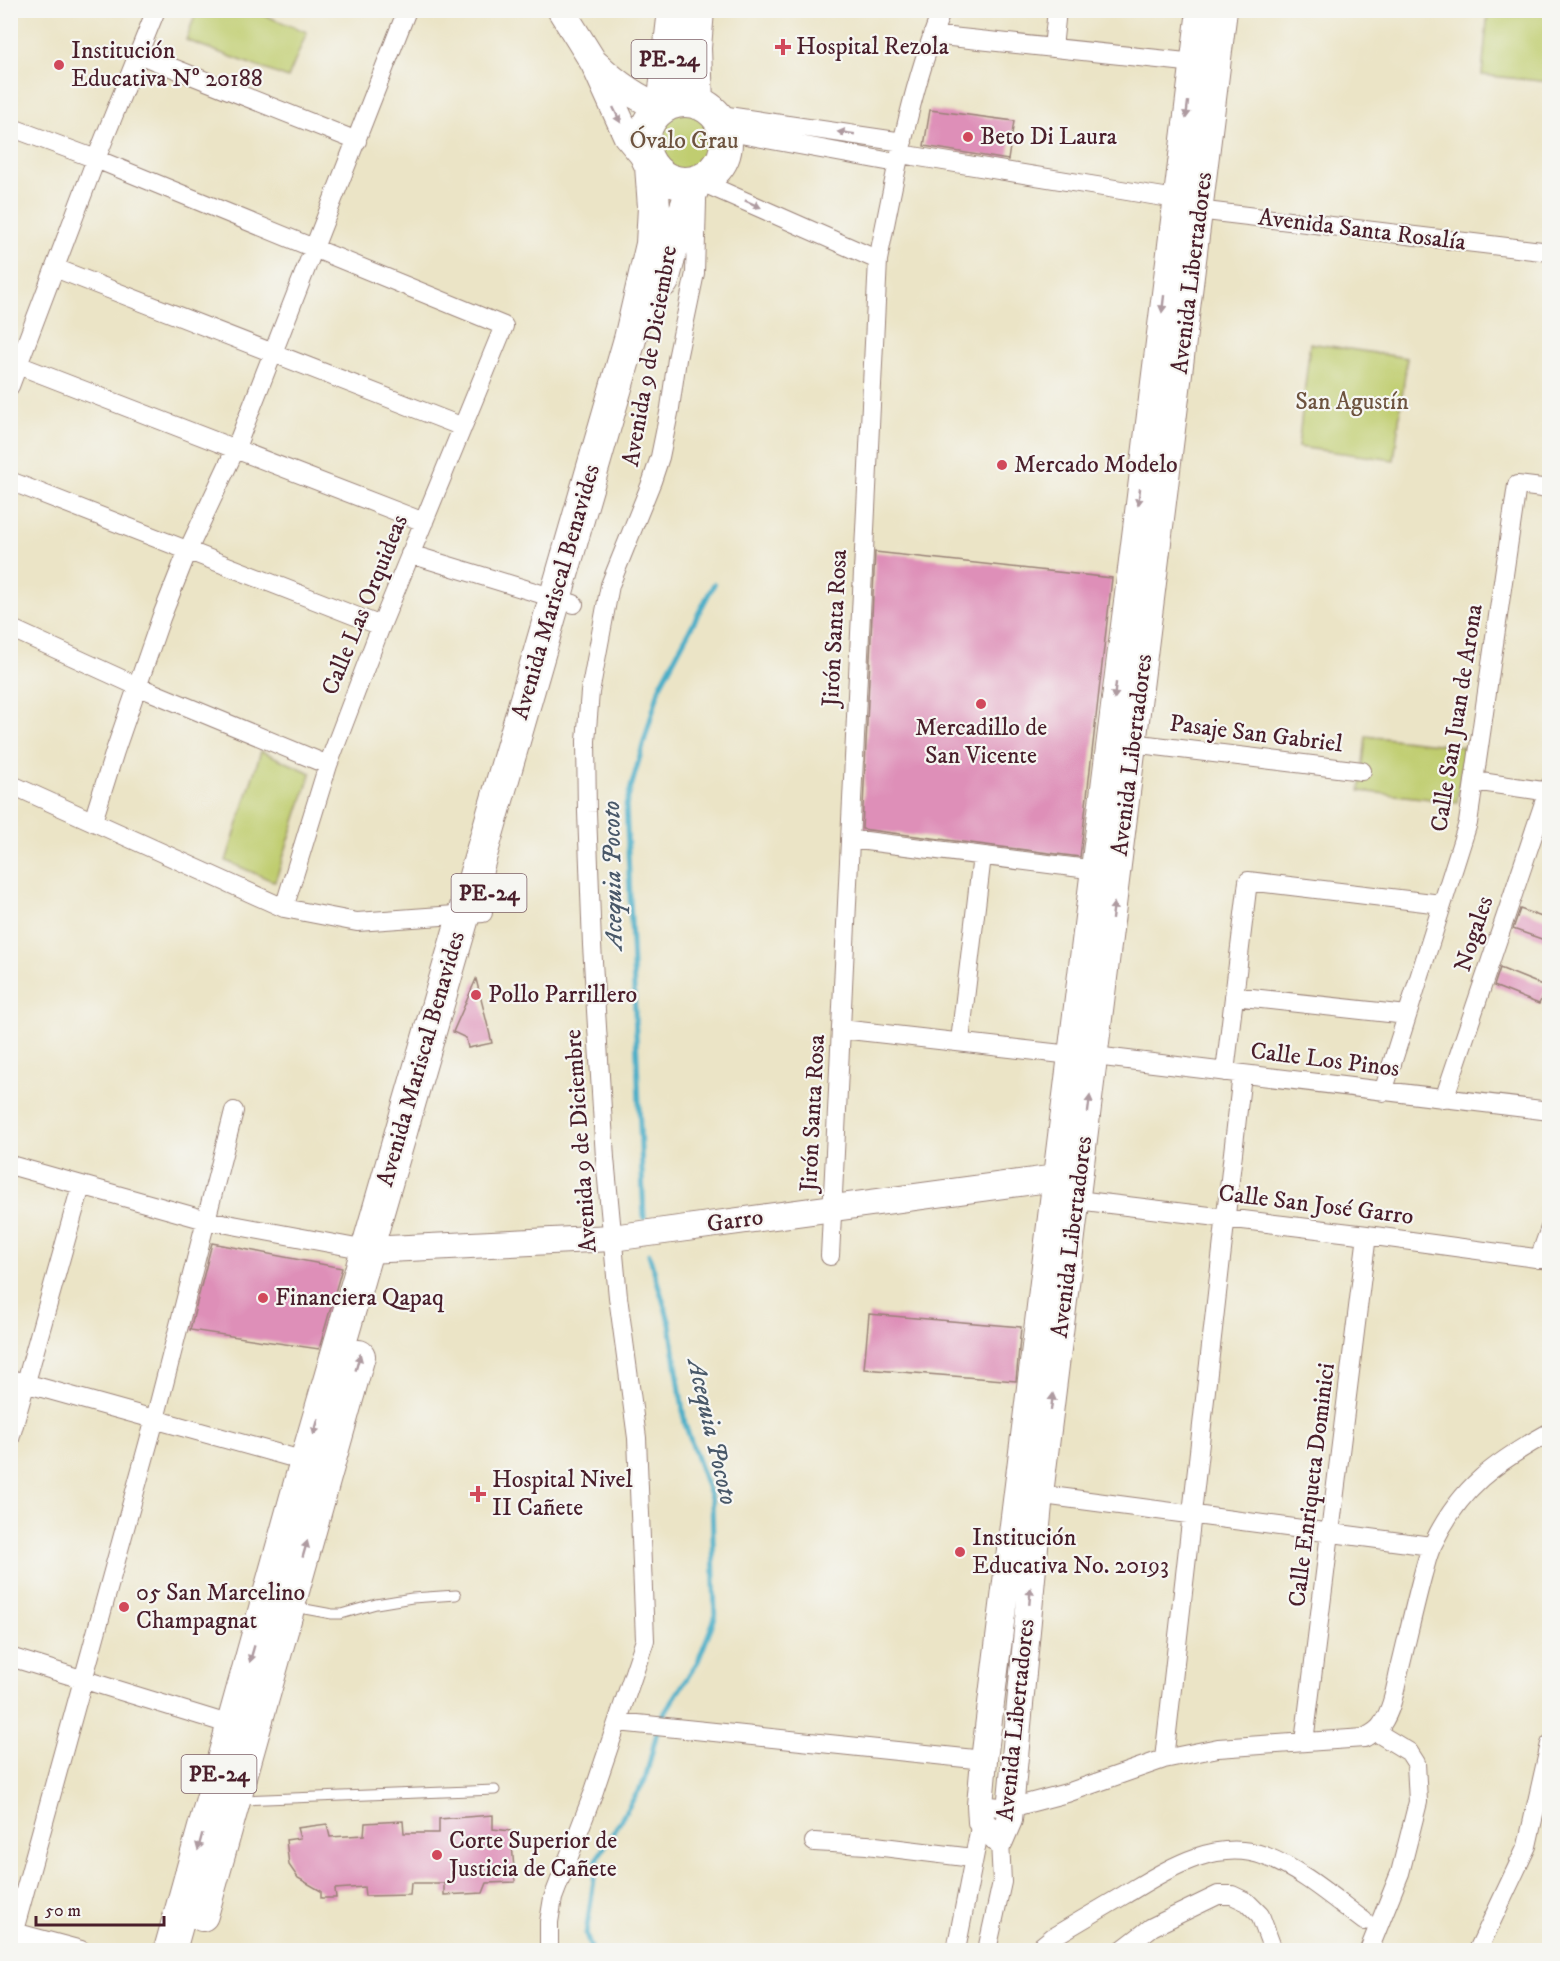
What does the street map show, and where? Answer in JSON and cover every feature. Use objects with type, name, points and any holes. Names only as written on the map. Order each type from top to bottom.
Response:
[{"type":"highway","name":"PE-24","points":[[662,108],[674,10]]},
{"type":"highway","name":"PE-24","points":[[698,10],[695,48],[712,116]]},
{"type":"highway","points":[[685,101],[712,116],[726,143],[718,166],[710,175],[697,181],[678,183],[668,180],[650,164],[644,145],[645,134],[648,124],[662,108],[685,101]]},
{"type":"highway","name":"Avenida Mariscal Benavides","points":[[564,601],[652,244],[654,207],[650,164]]},
{"type":"highway","name":"Avenida Mariscal Benavides","points":[[170,1950],[244,1729],[473,913],[564,601],[672,247],[697,181]]},
{"type":"highway","name":"Avenida Mariscal Benavides","points":[[192,1950],[235,1800],[244,1729]]},
{"type":"main road","points":[[561,10],[594,63],[627,136],[650,164]]},
{"type":"main road","points":[[594,63],[637,98],[662,108]]},
{"type":"street","points":[[10,386],[96,159],[156,10]]},
{"type":"street","points":[[93,821],[161,618],[188,550],[235,450],[406,10]]},
{"type":"street","name":"Jirón Santa Rosa","points":[[830,1256],[878,260],[901,153],[932,35],[942,10]]},
{"type":"street","points":[[1053,48],[1057,10]]},
{"type":"street","name":"Avenida Libertadores","points":[[1200,10],[1205,64]]},
{"type":"street","name":"Avenida Libertadores","points":[[1000,1841],[981,1814],[984,1760],[1029,1493],[1071,1185],[1083,1056],[1184,205],[1205,64],[1224,10]]},
{"type":"street","points":[[932,35],[1205,64]]},
{"type":"street","points":[[138,54],[357,141]]},
{"type":"street","points":[[712,116],[901,153]]},
{"type":"street","points":[[10,127],[96,159],[314,248]]},
{"type":"street","name":"Avenida Santa Rosalía","points":[[901,153],[1184,205],[1550,252]]},
{"type":"street","points":[[697,181],[878,260]]},
{"type":"street","name":"Avenida 9 de Diciembre","points":[[549,1950],[549,1922],[553,1898],[593,1794],[645,1640],[638,1438],[618,1297],[605,1158],[592,945],[586,812],[586,741],[590,692],[610,585],[639,517],[662,447],[677,358],[695,273],[697,181]]},
{"type":"street","name":"Calle Las Orquideas","points":[[284,908],[328,765],[381,626],[504,326],[314,248]]},
{"type":"street","points":[[55,268],[463,427]]},
{"type":"street","points":[[18,365],[424,522]]},
{"type":"street","points":[[10,481],[381,626]]},
{"type":"street","name":"Calle San Juan de Arona","points":[[1383,1092],[1468,823],[1517,485],[1550,489]]},
{"type":"street","points":[[410,554],[564,601]]},
{"type":"street","points":[[10,628],[137,686],[328,765]]},
{"type":"street","name":"Pasaje San Gabriel","points":[[1121,742],[1362,771]]},
{"type":"street","points":[[1474,780],[1549,789]]},
{"type":"street","points":[[10,784],[284,908],[357,922],[473,913]]},
{"type":"street","name":"Nogales","points":[[1444,1099],[1549,789]]},
{"type":"street","points":[[850,839],[1106,872]]},
{"type":"street","points":[[960,1041],[982,856]]},
{"type":"street","points":[[1164,1759],[1226,1218],[1234,1073],[1234,996],[1248,881],[1441,904]]},
{"type":"street","points":[[1234,996],[1407,1015]]},
{"type":"street","name":"Calle Los Pinos","points":[[841,1029],[1550,1111]]},
{"type":"street","points":[[81,1950],[12,1936],[155,1419],[234,1111]]},
{"type":"street","points":[[10,1165],[206,1220],[378,1250]]},
{"type":"street","name":"Garro","points":[[378,1250],[612,1238],[833,1207],[1071,1185]]},
{"type":"street","name":"Calle San José Garro","points":[[1071,1185],[1226,1218],[1544,1260]]},
{"type":"street","points":[[10,1439],[18,1381],[81,1186]]},
{"type":"street","points":[[1544,1260],[1550,1228]]},
{"type":"street","name":"Calle Enriqueta Dominici","points":[[1304,1742],[1366,1235]]},
{"type":"street","points":[[18,1381],[317,1465]]},
{"type":"street","points":[[956,1950],[981,1814],[1068,1793],[1164,1759],[1218,1748],[1365,1738],[1376,1732],[1383,1724],[1393,1700],[1418,1591],[1431,1546],[1444,1522],[1468,1490],[1486,1472],[1550,1432]]},
{"type":"street","points":[[1029,1493],[1431,1546]]},
{"type":"street","name":"Avenida Libertadores","points":[[1000,1841],[1009,1820],[1010,1808],[1029,1493]]},
{"type":"street","points":[[10,1657],[244,1729]]},
{"type":"street","points":[[618,1722],[984,1760]]},
{"type":"street","points":[[1369,1950],[1400,1873],[1418,1802],[1416,1763],[1408,1752],[1376,1732]]},
{"type":"street","points":[[1478,1950],[1527,1846],[1550,1744]]},
{"type":"street","points":[[987,1950],[1002,1882],[1000,1841]]},
{"type":"street","points":[[814,1842],[867,1845],[973,1858]]},
{"type":"street","points":[[1037,1950],[1053,1937],[1172,1867],[1210,1854],[1234,1850],[1264,1856],[1300,1874],[1364,1922]]},
{"type":"street","points":[[1122,1950],[1152,1927],[1218,1895],[1233,1895],[1247,1902],[1260,1915],[1273,1950]]},
{"type":"lane","points":[[278,1602],[341,1614],[376,1604],[412,1598],[456,1595]]},
{"type":"lane","points":[[235,1800],[495,1790]]},
{"type":"green space","points":[[197,10],[253,11],[307,32],[288,78],[186,40]]},
{"type":"green space","points":[[1488,11],[1549,11],[1549,82],[1482,75]]},
{"type":"green space","name":"Óvalo Grau","points":[[685,106],[698,109],[710,116],[717,128],[720,141],[717,154],[710,166],[698,173],[685,176],[672,173],[660,166],[653,154],[650,141],[653,128],[660,116],[672,109]]},
{"type":"green space","name":"San Agustín","points":[[1310,343],[1407,358],[1394,460],[1298,447]]},
{"type":"green space","points":[[1366,736],[1464,747],[1457,802],[1360,791]]},
{"type":"green space","points":[[261,751],[311,773],[275,882],[226,861]]},
{"type":"building","name":"Beto Di Laura","points":[[930,110],[1014,121],[1008,160],[924,146]]},
{"type":"building","name":"Mercadillo de San Vicente","points":[[875,552],[1112,578],[1080,857],[862,829]]},
{"type":"building","points":[[1520,909],[1550,920],[1550,942],[1513,929]]},
{"type":"building","points":[[1500,968],[1547,987],[1539,1004],[1494,986]]},
{"type":"building","points":[[476,979],[492,1043],[468,1048],[466,1038],[453,1032]]},
{"type":"building","name":"Financiera Qapaq","points":[[212,1243],[342,1268],[319,1349],[190,1330]]},
{"type":"building","points":[[869,1314],[1021,1327],[1016,1381],[864,1369]]},
{"type":"building","points":[[493,1815],[493,1829],[511,1831],[515,1882],[487,1883],[483,1893],[444,1895],[444,1883],[411,1883],[410,1895],[365,1896],[364,1887],[335,1889],[336,1898],[321,1898],[321,1891],[298,1878],[289,1865],[286,1840],[300,1838],[297,1828],[327,1824],[330,1837],[364,1835],[365,1823],[403,1821],[404,1833],[439,1833],[439,1819]]},
{"type":"waterway","name":"Acequia Pocoto","points":[[644,1218],[626,805],[660,686],[714,584]]},
{"type":"waterway","name":"Acequia Pocoto","points":[[592,1950],[586,1934],[597,1859],[645,1780],[660,1720],[698,1661],[715,1618],[712,1501],[685,1424],[670,1324],[649,1254]]},
{"type":"place","name":"Hospital Rezola","points":[[783,47]]},
{"type":"place","name":"Institución Educativa Nº 20188","points":[[59,65]]},
{"type":"place","name":"Beto Di Laura","points":[[968,137]]},
{"type":"place","name":"Mercado Modelo","points":[[1002,465]]},
{"type":"place","name":"Mercadillo de San Vicente","points":[[981,704]]},
{"type":"place","name":"Pollo Parrillero","points":[[476,995]]},
{"type":"place","name":"Financiera Qapaq","points":[[263,1298]]},
{"type":"place","name":"Hospital Nivel II Cañete","points":[[478,1494]]},
{"type":"place","name":"Institución Educativa No. 20193","points":[[960,1552]]},
{"type":"place","name":"05 San Marcelino Champagnat","points":[[124,1607]]},
{"type":"place","name":"Corte Superior de Justicia de Cañete","points":[[437,1855]]}]
